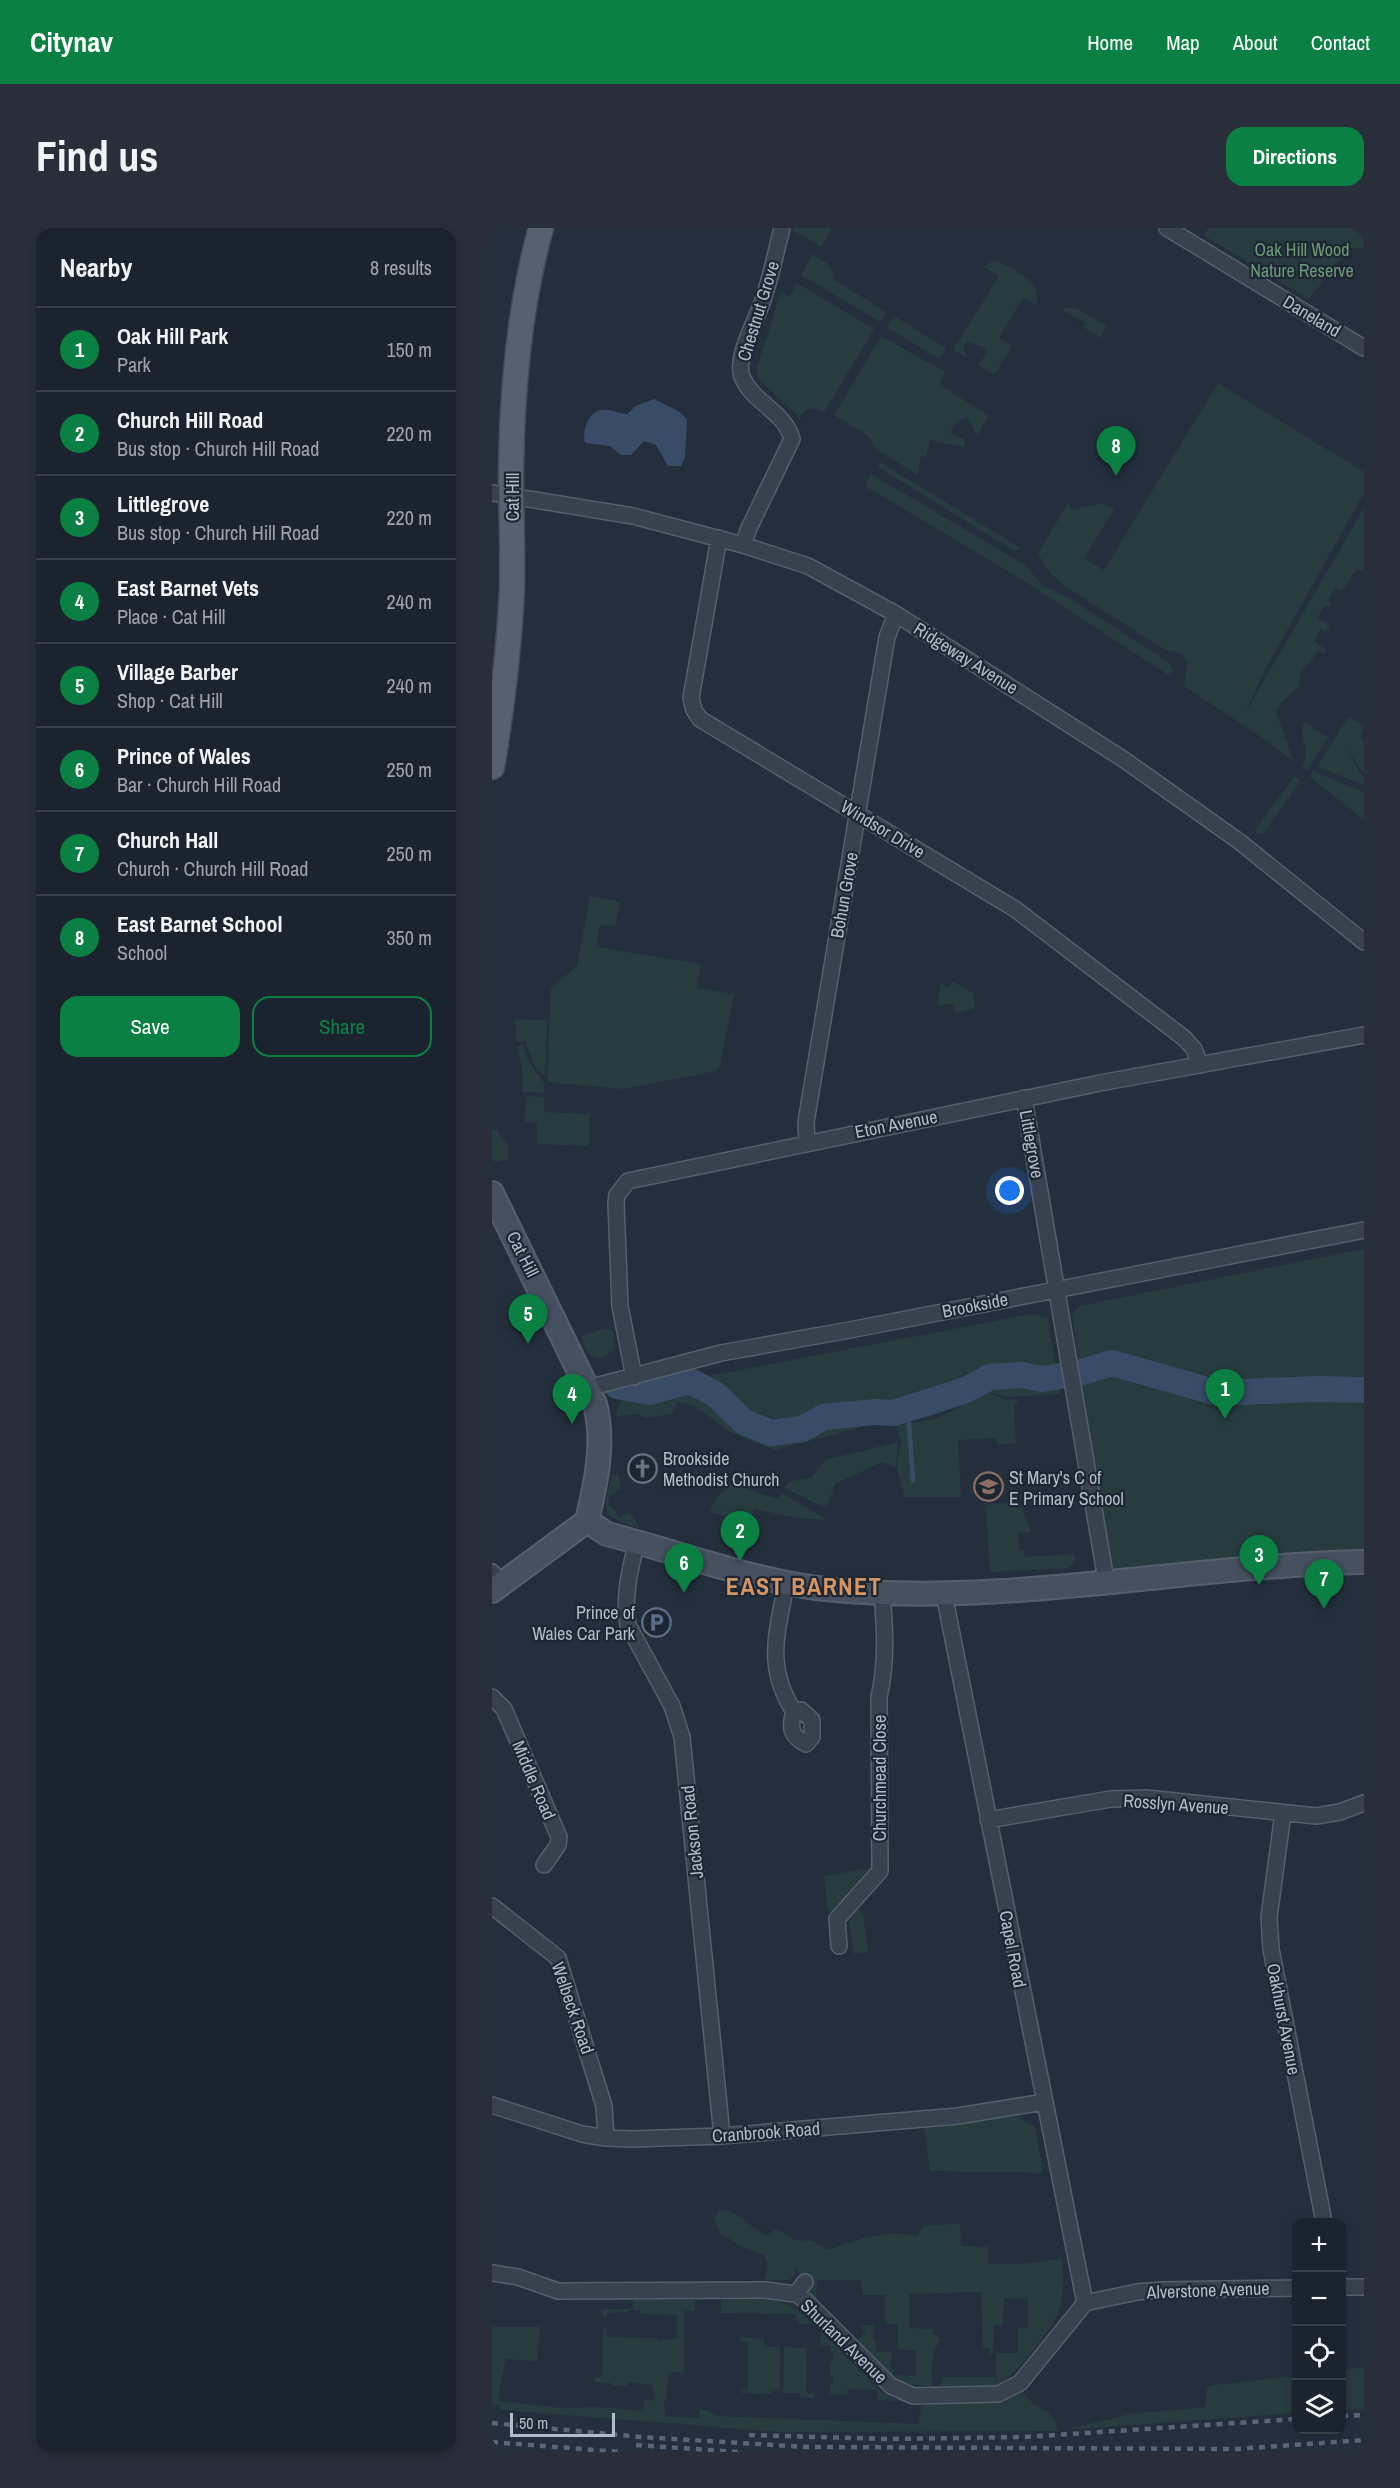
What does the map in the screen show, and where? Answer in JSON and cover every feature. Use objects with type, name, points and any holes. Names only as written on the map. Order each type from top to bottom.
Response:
[{"type":"main road","name":"Cat Hill","points":[[492,767],[503,701],[510,627],[502,495],[523,311],[542,228]]},
{"type":"street","name":"Chestnut Grove","points":[[744,545],[749,528],[792,439],[784,421],[749,388],[740,373],[746,342],[763,300],[782,228]]},
{"type":"street","name":"Daneland","points":[[1167,228],[1364,348]]},
{"type":"street","name":"Ridgeway Avenue","points":[[502,495],[633,516],[744,545],[808,566],[896,614],[1123,759],[1246,847],[1364,942]]},
{"type":"street","name":"Windsor Drive","points":[[719,538],[691,698],[694,710],[700,719],[1015,909],[1062,942],[1184,1038],[1194,1048],[1200,1065]]},
{"type":"street","name":"Bohun Grove","points":[[807,1142],[806,1122],[857,814],[887,637],[896,614]]},
{"type":"street","name":"Eton Avenue","points":[[628,1378],[620,1306],[616,1203],[621,1187],[628,1181],[1024,1098],[1364,1035]]},
{"type":"street","name":"Littlegrove","points":[[1024,1098],[1106,1580]]},
{"type":"street","name":"Cat Hill","points":[[492,1193],[549,1306],[597,1386],[599,1454],[587,1521]]},
{"type":"street","name":"Brookside","points":[[597,1386],[721,1353],[1364,1230]]},
{"type":"street","points":[[495,1582],[587,1521],[607,1534],[786,1584],[882,1593],[944,1594],[1106,1580],[1142,1580],[1314,1563],[1364,1562]]},
{"type":"street","name":"Jackson Road","points":[[637,1542],[630,1569],[626,1616],[628,1625],[672,1706],[682,1737],[722,2136]]},
{"type":"street","points":[[786,1584],[774,1662],[785,1696],[794,1712]]},
{"type":"street","name":"Churchmead Close","points":[[839,1946],[837,1919],[880,1871],[879,1697],[884,1678],[886,1641],[882,1593]]},
{"type":"street","name":"Capel Road","points":[[944,1594],[1085,2303]]},
{"type":"street","name":"Middle Road","points":[[492,1697],[504,1709],[559,1837],[558,1845],[544,1865]]},
{"type":"street","name":"Rosslyn Avenue","points":[[988,1820],[1111,1799],[1146,1798],[1316,1816],[1340,1812],[1364,1803]]},
{"type":"street","name":"Oakhurst Avenue","points":[[1282,1813],[1269,1917],[1271,1949],[1323,2218]]},
{"type":"street","name":"Welbeck Road","points":[[492,1906],[558,1958],[604,2106],[606,2138]]},
{"type":"street","name":"Cranbrook Road","points":[[492,2105],[582,2134],[606,2138],[722,2136],[958,2116],[1044,2102]]},
{"type":"street","name":"Shurland Avenue","points":[[492,2273],[518,2277],[558,2291],[800,2288],[806,2301],[891,2386],[913,2396],[998,2394],[1020,2383],[1085,2303]]},
{"type":"street","points":[[1346,2287],[1364,2287]]},
{"type":"street","name":"Alverstone Avenue","points":[[1085,2303],[1137,2292],[1162,2290],[1292,2288]]},
{"type":"green space","points":[[794,228],[832,228],[821,247],[793,230]]},
{"type":"green space","name":"Oak Hill Wood Nature Reserve","points":[[1209,228],[1364,228],[1364,248],[1350,248],[1309,299],[1203,235]]},
{"type":"green space","points":[[813,254],[828,264],[835,276],[833,279],[886,312],[880,322],[801,275]]},
{"type":"green space","points":[[991,261],[998,261],[1027,278],[1036,289],[1037,296],[1036,305],[1023,298],[999,338],[1012,346],[994,375],[978,365],[987,353],[985,347],[966,342],[964,348],[966,357],[953,350],[999,276],[984,267]]},
{"type":"green space","points":[[797,283],[874,329],[824,412],[817,408],[807,410],[799,417],[758,378],[756,371],[781,291],[789,297]]},
{"type":"green space","points":[[1076,308],[1107,326],[1100,338],[1083,327],[1085,323],[1061,309]]},
{"type":"green space","points":[[894,316],[946,348],[939,359],[887,327]]},
{"type":"green space","points":[[881,336],[945,372],[939,385],[989,415],[977,435],[967,417],[955,425],[950,433],[965,439],[964,447],[930,440],[926,457],[921,456],[918,475],[877,450],[866,434],[834,415]]},
{"type":"green space","points":[[1218,383],[1364,472],[1364,493],[1267,666],[1244,715],[1364,508],[1364,572],[1357,568],[1342,591],[1336,588],[1328,600],[1332,603],[1330,608],[1325,605],[1317,618],[1330,626],[1326,632],[1321,629],[1314,641],[1326,650],[1323,654],[1318,651],[1300,672],[1299,687],[1282,701],[1276,712],[1294,762],[1273,745],[1184,686],[1188,661],[1179,653],[1166,650],[1066,587],[1051,574],[1038,554],[1069,501],[1071,510],[1104,503],[1114,510],[1084,558],[1104,570]]},
{"type":"green space","points":[[880,462],[1019,547],[1016,552],[878,467]]},
{"type":"green space","points":[[871,474],[1025,565],[1044,587],[1066,596],[1168,662],[1173,671],[1170,676],[1021,579],[865,486]]},
{"type":"green space","points":[[1349,716],[1364,727],[1361,737],[1364,739],[1364,774],[1344,745],[1364,779],[1364,785],[1317,767]]},
{"type":"green space","points":[[1304,722],[1328,738],[1307,771],[1302,767],[1306,754]]},
{"type":"green space","points":[[1313,771],[1364,792],[1364,820],[1310,777]]},
{"type":"green space","points":[[1294,776],[1299,778],[1299,783],[1263,834],[1256,834],[1256,829]]},
{"type":"green space","points":[[590,896],[620,902],[615,926],[600,925],[596,947],[701,964],[697,988],[734,994],[720,1065],[716,1071],[624,1089],[547,1082],[551,988],[577,966]]},
{"type":"green space","points":[[952,981],[973,993],[975,1008],[956,1013],[953,1003],[938,1006],[940,983],[948,988]]},
{"type":"green space","points":[[515,1019],[547,1020],[545,1076],[535,1066],[525,1041],[516,1041]]},
{"type":"green space","points":[[519,1045],[523,1045],[534,1070],[544,1083],[544,1093],[523,1092],[522,1068],[517,1050]]},
{"type":"green space","points":[[526,1096],[544,1097],[544,1112],[590,1114],[589,1146],[537,1144],[537,1123],[525,1122]]},
{"type":"green space","points":[[492,1130],[496,1130],[508,1145],[508,1159],[495,1162],[492,1157]]},
{"type":"green space","points":[[1364,1249],[1364,1550],[1110,1574],[1072,1314],[1080,1306]]},
{"type":"green space","points":[[1031,1314],[1048,1318],[1060,1394],[1007,1397],[991,1393],[975,1394],[991,1394],[1007,1400],[1017,1399],[1017,1404],[1014,1405],[1016,1443],[998,1445],[997,1438],[958,1440],[961,1497],[905,1497],[897,1467],[901,1441],[894,1422],[915,1423],[937,1418],[958,1408],[974,1395],[945,1411],[924,1418],[901,1420],[890,1419],[889,1415],[868,1419],[870,1425],[775,1450],[733,1434],[695,1406],[678,1402],[672,1414],[644,1418],[639,1414],[616,1416],[622,1400],[635,1390]]},
{"type":"green space","points":[[605,1328],[613,1331],[615,1349],[601,1359],[587,1352],[581,1336]]},
{"type":"green space","points":[[898,1442],[896,1467],[882,1462],[835,1484],[828,1504],[823,1507],[785,1488],[788,1482],[812,1477],[825,1460]]},
{"type":"green space","points":[[612,1474],[619,1476],[621,1489],[608,1497],[609,1505],[620,1517],[630,1512],[640,1528],[616,1519],[607,1510],[607,1496]]},
{"type":"green space","points":[[734,1480],[750,1485],[749,1490],[778,1499],[782,1493],[826,1519],[798,1518],[754,1509],[751,1518],[746,1518],[744,1522],[710,1512],[715,1500]]},
{"type":"green space","points":[[1020,1501],[1031,1532],[1018,1533],[1019,1550],[1024,1550],[1025,1557],[1074,1554],[1075,1563],[1068,1568],[990,1572],[986,1505]]},
{"type":"green space","points":[[870,1868],[832,1912],[828,1910],[824,1876]]},
{"type":"green space","points":[[857,1909],[863,1914],[868,1952],[854,1954],[849,1921]]},
{"type":"green space","points":[[1016,2116],[1035,2127],[1043,2173],[930,2171],[924,2127]]},
{"type":"green space","points":[[720,2210],[733,2213],[766,2235],[777,2229],[795,2240],[813,2241],[827,2250],[867,2237],[893,2233],[917,2236],[925,2225],[960,2224],[961,2246],[988,2247],[988,2264],[1020,2264],[1062,2259],[1063,2289],[1058,2312],[1047,2333],[1005,2380],[980,2388],[941,2387],[942,2377],[996,2377],[996,2353],[1018,2353],[1018,2328],[1028,2327],[1028,2299],[1004,2298],[1003,2325],[994,2325],[993,2354],[990,2354],[989,2348],[983,2348],[981,2292],[909,2294],[909,2328],[934,2329],[934,2334],[941,2340],[933,2357],[932,2387],[903,2383],[880,2365],[858,2340],[866,2331],[859,2325],[875,2325],[873,2341],[876,2342],[876,2352],[892,2352],[890,2367],[893,2368],[893,2375],[916,2376],[916,2350],[898,2350],[898,2324],[885,2323],[885,2295],[863,2295],[860,2280],[817,2280],[816,2299],[807,2291],[807,2278],[796,2270],[790,2280],[764,2280],[768,2267],[765,2256],[742,2247],[719,2232],[714,2217]]},
{"type":"green space","points":[[760,2299],[781,2302],[802,2313],[813,2323],[797,2324],[796,2314],[721,2313],[721,2300]]},
{"type":"green space","points":[[633,2300],[695,2300],[695,2311],[684,2311],[684,2372],[669,2373],[666,2400],[664,2400],[665,2416],[699,2418],[700,2409],[717,2416],[919,2424],[921,2407],[932,2402],[986,2403],[1022,2390],[1033,2404],[1050,2413],[1059,2431],[779,2432],[501,2410],[499,2405],[492,2405],[492,2327],[540,2327],[537,2361],[506,2359],[499,2390],[499,2401],[561,2408],[597,2407],[644,2411],[644,2401],[654,2400],[653,2385],[627,2382],[627,2386],[611,2386],[611,2383],[594,2382],[594,2377],[602,2377],[603,2329],[606,2329],[606,2337],[657,2338],[657,2341],[677,2338],[677,2315],[641,2314],[640,2310],[630,2310],[629,2312],[607,2313],[607,2317],[603,2317],[603,2309],[633,2309]]},
{"type":"green space","points":[[821,2331],[879,2390],[896,2401],[878,2400],[877,2390],[847,2389],[847,2395],[830,2394],[833,2376],[830,2376],[830,2362],[833,2361],[833,2354],[831,2354],[830,2346],[820,2345]]},
{"type":"green space","points":[[740,2337],[764,2339],[764,2347],[780,2347],[780,2391],[772,2391],[772,2394],[741,2393],[741,2389],[748,2389],[748,2342],[740,2341]]},
{"type":"green space","points":[[784,2347],[807,2348],[806,2393],[814,2393],[814,2398],[800,2397],[799,2393],[783,2393]]},
{"type":"green space","points":[[1364,2367],[1364,2409],[1346,2410],[1346,2369]]},
{"type":"green space","points":[[1292,2376],[1292,2413],[1064,2430],[1130,2414],[1205,2407],[1207,2387]]},
{"type":"water","points":[[654,399],[678,411],[687,419],[685,457],[681,466],[668,466],[656,445],[644,441],[631,455],[621,455],[610,446],[585,443],[584,433],[587,423],[596,412],[607,410],[627,414],[636,406]]},
{"type":"waterway","points":[[617,1386],[649,1392],[690,1381],[715,1394],[744,1422],[771,1433],[802,1429],[824,1417],[875,1412],[894,1413],[966,1390],[990,1377],[1022,1375],[1042,1379],[1079,1373],[1112,1363],[1218,1393],[1317,1389],[1364,1390]]},
{"type":"waterway","points":[[908,1409],[913,1480]]},
{"type":"railway","points":[[1346,2416],[1364,2415]]},
{"type":"railway","points":[[749,2435],[889,2439],[1025,2437],[1292,2419]]},
{"type":"railway","points":[[492,2423],[641,2437],[807,2447],[1236,2449],[1364,2440]]},
{"type":"railway","points":[[492,2442],[620,2452]]},
{"type":"railway","points":[[636,2445],[738,2452]]},
{"type":"place","name":"East Barnet School","points":[[1116,476]]},
{"type":"place","name":"Village Barber","points":[[528,1344]]},
{"type":"place","name":"Oak Hill Park","points":[[1225,1419]]},
{"type":"place","name":"East Barnet Vets","points":[[572,1424]]},
{"type":"place","name":"Brookside Methodist Church","points":[[642,1468]]},
{"type":"place","name":"St Mary's C of E Primary School","points":[[988,1487]]},
{"type":"place","name":"Church Hill Road","points":[[740,1561]]},
{"type":"place","name":"Littlegrove","points":[[1259,1585]]},
{"type":"place","name":"Prince of Wales","points":[[684,1593]]},
{"type":"place","name":"Church Hall","points":[[1324,1609]]},
{"type":"place","name":"Prince of Wales Car Park","points":[[656,1622]]},
{"type":"district","name":"EAST BARNET","points":[[804,1586]]}]
